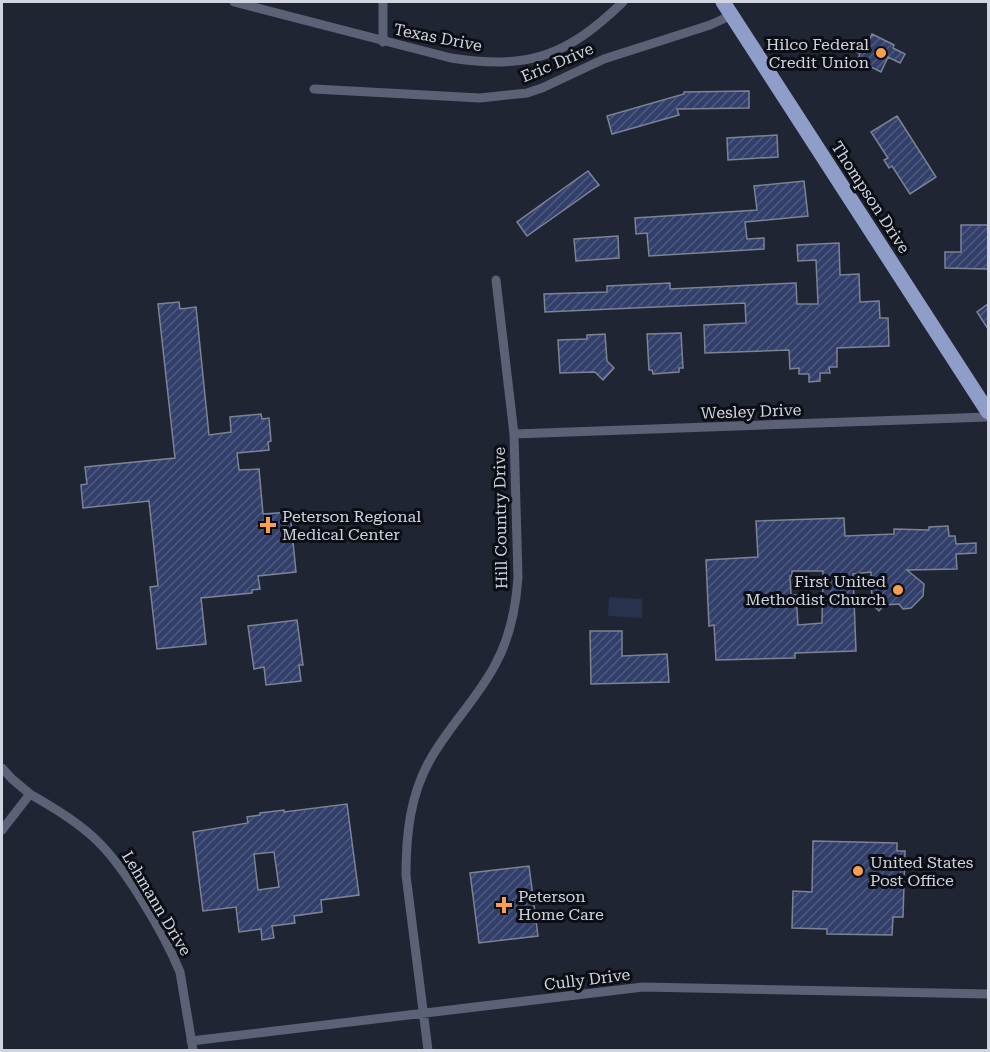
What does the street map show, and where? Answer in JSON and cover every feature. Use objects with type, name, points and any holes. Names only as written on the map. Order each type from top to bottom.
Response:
[{"type":"main road","name":"Thompson Drive","points":[[728,7],[988,412]]},
{"type":"street","name":"Texas Drive","points":[[234,2],[383,42],[482,63],[522,61],[566,46],[587,34],[622,2]]},
{"type":"street","points":[[383,2],[383,42]]},
{"type":"street","name":"Eric Drive","points":[[314,89],[480,98],[527,93],[604,59],[710,25],[728,7]]},
{"type":"street","name":"Hill Country Drive","points":[[428,1050],[406,875],[407,831],[417,791],[430,760],[495,665],[503,649],[511,621],[518,577],[514,434],[496,280]]},
{"type":"street","name":"Wesley Drive","points":[[514,434],[988,417]]},
{"type":"street","name":"Lehmann Drive","points":[[2,768],[30,794],[76,822],[111,855],[157,926],[180,972],[192,1046]]},
{"type":"street","points":[[2,830],[30,794]]},
{"type":"street","name":"Cully Drive","points":[[192,1046],[424,1013],[654,987],[988,994]]},
{"type":"shaded area","points":[[609,597],[642,599],[642,618],[608,616]]},
{"type":"building","name":"Hilco Federal Credit Union","points":[[872,34],[894,45],[893,48],[905,54],[900,63],[888,57],[881,72],[857,60],[860,54],[856,52],[864,37],[869,40]]},
{"type":"building","points":[[749,91],[749,108],[677,109],[679,115],[612,134],[607,116],[684,94],[684,92]]},
{"type":"building","points":[[897,116],[936,177],[910,194],[892,166],[889,168],[884,160],[888,158],[871,132]]},
{"type":"building","points":[[777,135],[778,157],[728,160],[727,138]]},
{"type":"building","points":[[588,171],[599,185],[527,236],[517,222]]},
{"type":"building","points":[[804,181],[808,216],[745,222],[747,239],[764,238],[764,249],[649,256],[647,233],[636,234],[635,218],[757,210],[754,186]]},
{"type":"building","points":[[961,225],[988,225],[988,269],[945,268],[945,252],[961,252]]},
{"type":"building","points":[[618,236],[619,258],[576,261],[574,239]]},
{"type":"building","points":[[839,243],[840,275],[859,274],[860,302],[879,301],[880,318],[888,318],[889,346],[837,348],[837,367],[829,367],[830,373],[820,373],[820,381],[809,382],[809,374],[799,374],[799,368],[790,369],[789,350],[705,353],[704,325],[746,323],[745,303],[545,312],[544,294],[607,292],[607,286],[670,283],[670,289],[796,283],[797,304],[818,304],[816,260],[798,261],[797,245]]},
{"type":"building","points":[[179,302],[180,309],[196,307],[209,435],[231,432],[230,417],[261,414],[262,419],[269,418],[271,441],[268,442],[269,450],[237,453],[239,470],[259,469],[263,514],[290,512],[296,572],[258,576],[260,589],[252,590],[252,593],[201,598],[206,644],[157,649],[150,587],[158,586],[149,501],[83,508],[81,485],[87,484],[85,467],[175,458],[158,304]]},
{"type":"building","points":[[988,304],[988,329],[977,312]]},
{"type":"building","points":[[681,333],[683,368],[679,368],[679,372],[653,374],[652,370],[649,370],[647,334]]},
{"type":"building","points":[[605,334],[607,361],[614,368],[603,380],[595,372],[560,373],[558,340],[587,339],[587,335]]},
{"type":"building","name":"First United Methodist Church","points":[[844,518],[845,536],[894,534],[894,529],[929,530],[929,527],[948,526],[949,536],[955,536],[956,544],[976,543],[976,553],[956,554],[957,569],[907,570],[924,584],[923,596],[911,608],[903,609],[899,604],[884,605],[879,611],[872,604],[871,572],[853,574],[856,651],[795,653],[795,658],[716,660],[714,625],[709,626],[706,560],[758,557],[756,521]],"holes":[[[792,571],[823,571],[822,623],[798,625],[796,595],[791,595]]]},
{"type":"building","points":[[297,620],[303,665],[299,665],[301,681],[266,685],[264,667],[254,669],[248,626]]},
{"type":"building","points":[[590,631],[622,631],[622,656],[667,654],[669,682],[591,684]]},
{"type":"building","points":[[347,804],[359,895],[321,900],[322,912],[294,916],[295,923],[272,926],[274,938],[262,940],[261,929],[239,932],[236,907],[203,911],[193,832],[248,823],[247,817],[260,815],[260,813],[284,810],[284,812]],"holes":[[[274,852],[279,887],[258,890],[254,854]]]},
{"type":"building","name":"United States Post Office","points":[[813,841],[897,843],[897,851],[905,851],[903,917],[893,917],[892,935],[827,934],[827,929],[792,928],[793,891],[812,892]]},
{"type":"building","name":"Peterson Home Care","points":[[529,866],[538,936],[479,943],[470,873]]},
{"type":"place","name":"Hilco Federal Credit Union","points":[[881,53]]},
{"type":"place","name":"Peterson Regional Medical Center","points":[[268,525]]},
{"type":"place","name":"First United Methodist Church","points":[[898,590]]},
{"type":"place","name":"United States Post Office","points":[[858,871]]},
{"type":"place","name":"Peterson Home Care","points":[[504,905]]}]
